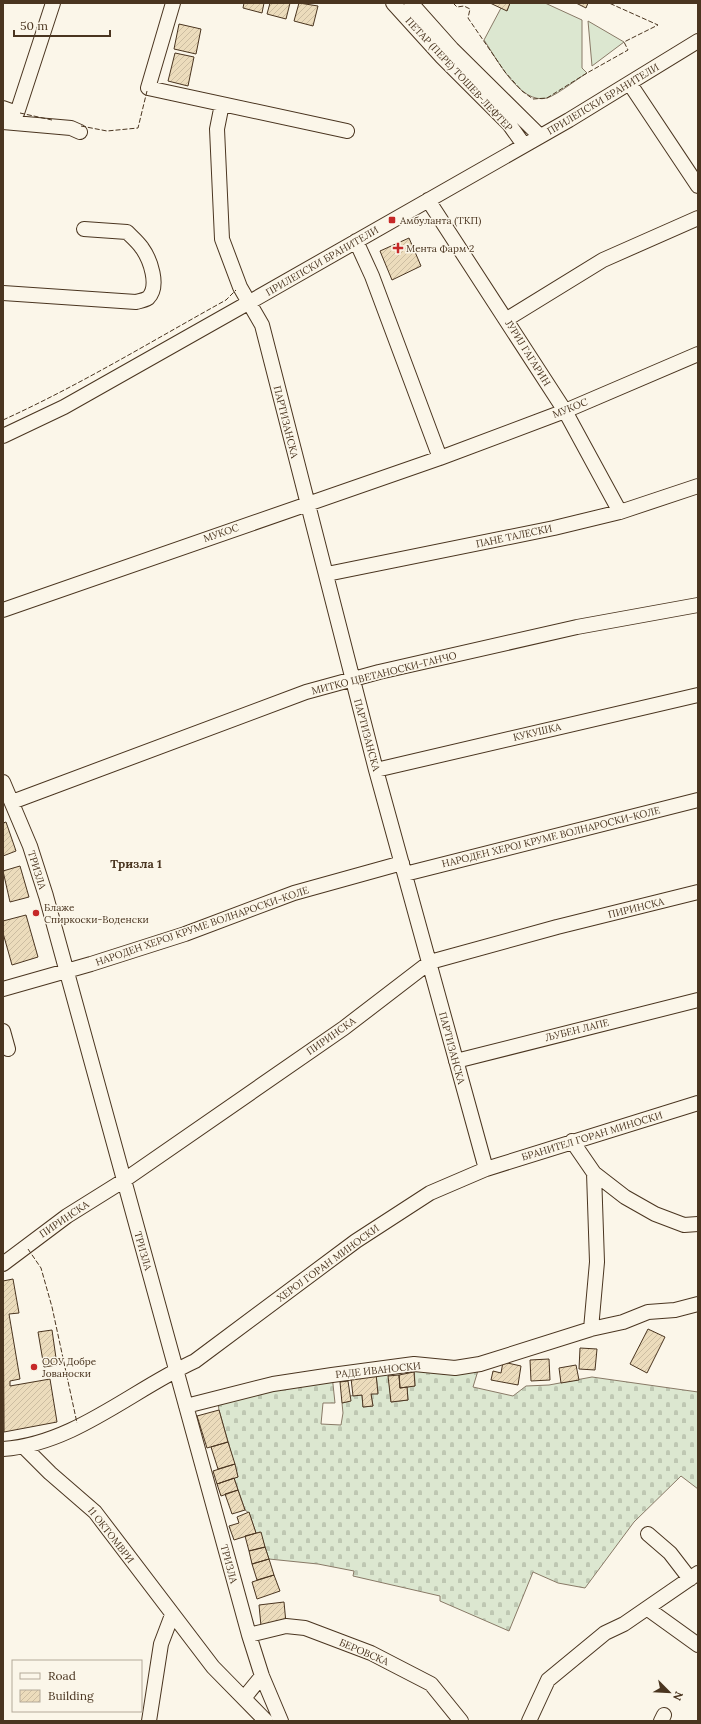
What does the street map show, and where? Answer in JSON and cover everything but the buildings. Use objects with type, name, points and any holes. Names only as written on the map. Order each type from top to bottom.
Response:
[{"type":"street","points":[[3,108],[17,113],[53,3]]},
{"type":"street","points":[[173,3],[148,88],[347,131]]},
{"type":"street","name":"ПЕТАР (ПЕРЕ) ТОШЕВ-ЛЕФТЕР","points":[[393,3],[442,57],[509,124],[524,146]]},
{"type":"street","name":"ПЕТАР (ПЕРЕ) ТОШЕВ-ЛЕФТЕР","points":[[410,3],[452,49],[540,136]]},
{"type":"street","name":"ПРИЛЕПСКИ БРАНИТЕЛИ","points":[[3,436],[64,408],[524,146],[630,84],[698,41]]},
{"type":"street","points":[[630,84],[698,186]]},
{"type":"street","name":"ПАРТИЗАНСКА","points":[[222,104],[217,129],[222,239],[240,287],[262,325],[376,770],[486,1169]]},
{"type":"street","points":[[3,122],[71,128],[80,132]]},
{"type":"street","name":"ЈУРИЈ ГАГАРИН","points":[[428,200],[565,411],[620,512]]},
{"type":"street","points":[[506,319],[603,260],[698,218]]},
{"type":"street","points":[[3,293],[136,302],[147,299],[152,292],[153,281],[150,263],[142,248],[127,232],[84,229]]},
{"type":"street","points":[[356,241],[372,276],[440,458]]},
{"type":"street","name":"МУКОС","points":[[3,610],[440,458],[565,411],[698,354]]},
{"type":"street","name":"ПАНЕ ТАЛЕСКИ","points":[[327,574],[554,528],[620,512],[698,486]]},
{"type":"street","name":"МИТКО ЦВЕТАНОСКИ-ГАНЧО","points":[[12,802],[306,692],[352,679],[577,627],[698,605]]},
{"type":"street","name":"КУКУШКА","points":[[376,770],[698,695]]},
{"type":"street","name":"ТРИЗЛА","points":[[3,782],[30,846],[67,972],[248,1635],[262,1676],[281,1721]]},
{"type":"street","name":"НАРОДЕН ХЕРОЈ КРУМЕ ВОЛНАРОСКИ-КОЛЕ","points":[[3,989],[67,972],[185,934],[294,893],[698,800]]},
{"type":"street","name":"ПИРИНСКА","points":[[3,1264],[67,1216],[123,1181],[344,1028],[430,962],[557,927],[698,892]]},
{"type":"street","name":"ЉУБЕН ЛАПЕ","points":[[456,1061],[698,1000]]},
{"type":"street","points":[[3,1031],[8,1050]]},
{"type":"street","name":"БРАНИТЕЛ ГОРАН МИНОСКИ","points":[[486,1169],[698,1103]]},
{"type":"street","points":[[572,1141],[594,1173],[624,1197],[655,1214],[684,1225],[698,1224]]},
{"type":"street","name":"ХЕРОЈ ГОРАН МИНОСКИ","points":[[176,1370],[195,1362],[368,1233],[430,1193],[486,1169]]},
{"type":"street","points":[[591,1329],[598,1262],[594,1173]]},
{"type":"street","name":"РАДЕ ИВАНОСКИ","points":[[186,1406],[273,1384],[324,1376],[414,1364],[454,1368],[480,1364],[591,1329],[623,1322],[648,1312],[675,1310],[698,1304]]},
{"type":"street","points":[[3,1449],[24,1447],[78,1427],[176,1370]]},
{"type":"street","name":"11 ОКТОМВРИ","points":[[24,1447],[50,1473],[95,1512],[213,1667],[266,1721]]},
{"type":"street","points":[[529,1721],[548,1680],[605,1633],[624,1624],[694,1576],[648,1534]]},
{"type":"street","points":[[648,1608],[698,1645]]},
{"type":"street","points":[[149,1721],[161,1644],[172,1615]]},
{"type":"street","name":"БЕРОВСКА","points":[[248,1635],[286,1626],[305,1628],[371,1654],[430,1684],[461,1721]]},
{"type":"street","points":[[244,1698],[262,1676]]},
{"type":"green space","points":[[510,3],[545,3],[582,20],[582,68],[587,73],[547,98],[537,98],[528,95],[519,88],[510,79],[484,40],[501,8],[507,10]]},
{"type":"green space","points":[[588,21],[624,42],[592,66]]},
{"type":"green space","points":[[414,1364],[480,1364],[473,1387],[513,1396],[526,1386],[549,1385],[592,1377],[698,1392],[698,1489],[681,1476],[634,1522],[585,1588],[558,1583],[533,1572],[509,1631],[440,1601],[440,1596],[353,1576],[354,1571],[318,1564],[269,1559],[260,1532],[256,1533],[249,1513],[245,1510],[234,1478],[238,1477],[219,1410],[217,1397],[332,1375],[335,1403],[323,1403],[321,1424],[341,1425],[343,1413],[342,1403],[350,1401],[349,1396],[362,1395],[363,1407],[373,1406],[371,1394],[378,1393],[376,1374],[388,1368],[391,1402],[408,1400],[407,1387],[415,1386]]},
{"type":"fence","points":[[453,3],[457,7],[464,6],[470,9],[468,18],[505,72],[522,91],[533,99],[547,98],[628,50],[624,42],[658,25],[609,3]]},
{"type":"fence","points":[[81,126],[107,131],[138,128],[147,91]]},
{"type":"fence","points":[[20,113],[52,120]]},
{"type":"fence","points":[[3,420],[116,362],[226,300],[236,290]]},
{"type":"fence","points":[[28,1249],[41,1268],[52,1307],[77,1423]]},
{"type":"place","name":"Амбуланта (ТКП)","points":[[392,220]]},
{"type":"place","name":"Мента Фарм 2","points":[[398,248]]},
{"type":"place","name":"Блаже Спиркоски-Воденски","points":[[36,913]]},
{"type":"place","name":"ООУ Добре Јованоски","points":[[34,1367]]},
{"type":"district","name":"Тризла 1","points":[[136,863]]}]
